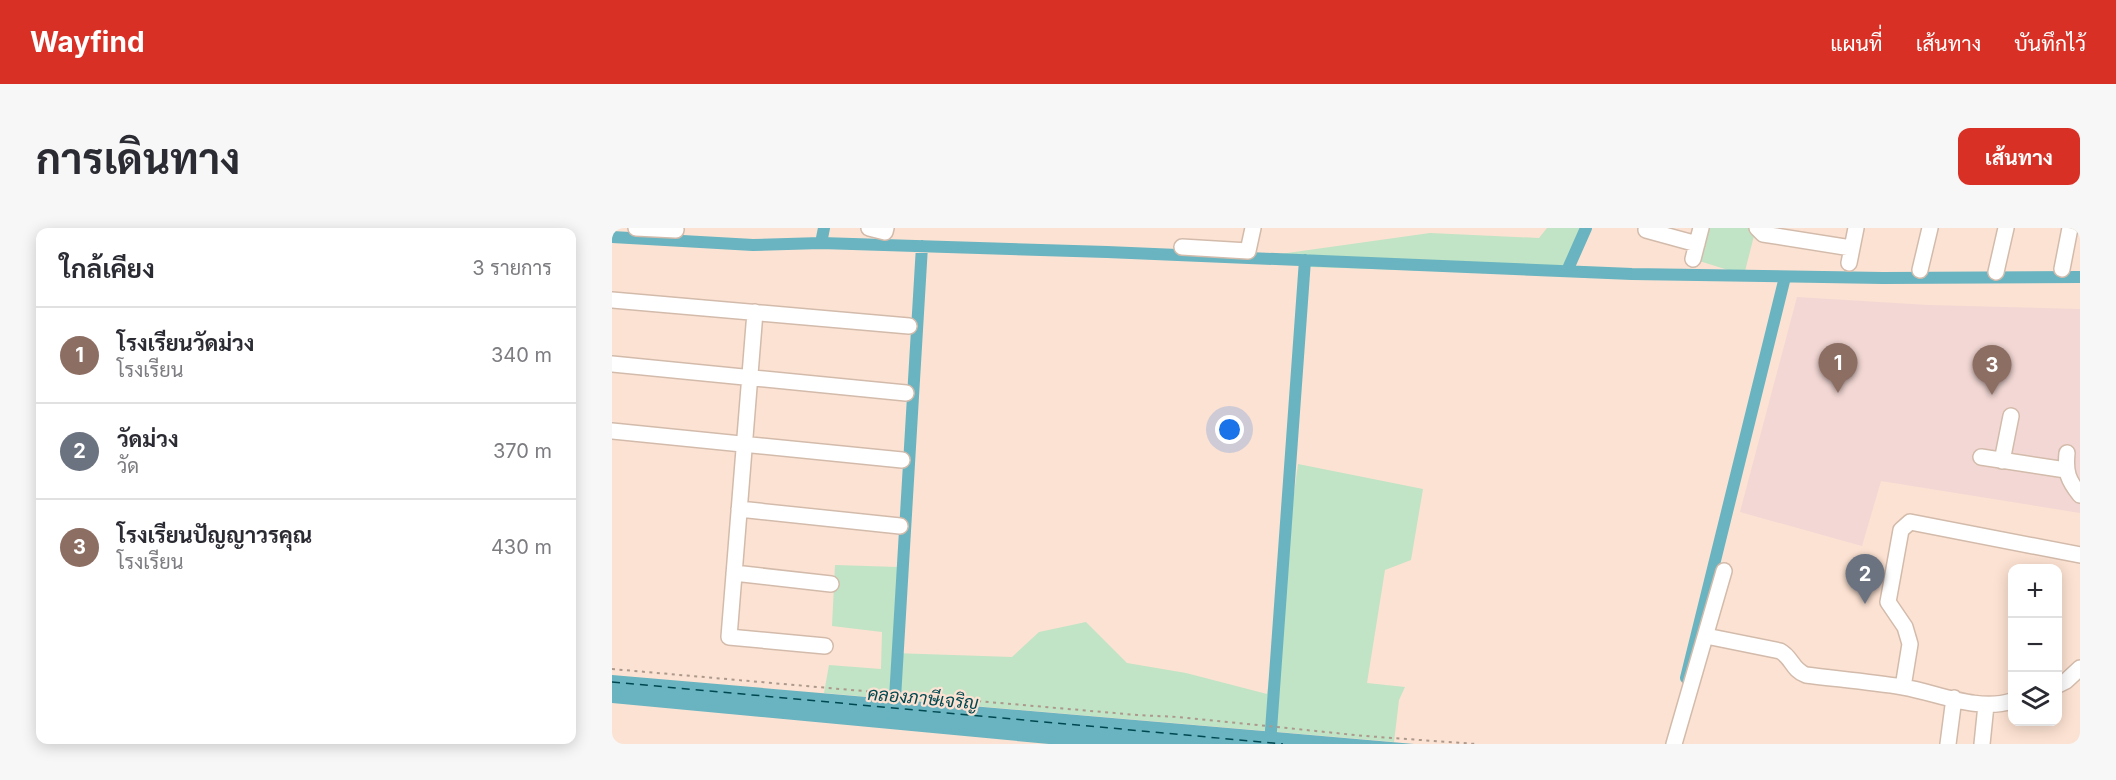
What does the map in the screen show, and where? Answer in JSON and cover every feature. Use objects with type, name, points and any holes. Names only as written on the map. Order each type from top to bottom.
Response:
[{"type":"street","points":[[636,228],[676,230]]},
{"type":"street","points":[[869,228],[885,232],[886,228]]},
{"type":"street","points":[[1182,247],[1248,251],[1253,228]]},
{"type":"street","points":[[1693,260],[1701,228]]},
{"type":"street","points":[[1757,228],[1763,234],[1850,255],[1856,228]]},
{"type":"street","points":[[1920,270],[1930,228]]},
{"type":"street","points":[[1996,272],[2006,228]]},
{"type":"street","points":[[2062,269],[2070,228],[2080,230]]},
{"type":"street","points":[[1646,230],[1697,244]]},
{"type":"street","points":[[612,300],[909,326]]},
{"type":"street","points":[[755,312],[729,637],[825,646]]},
{"type":"street","points":[[612,364],[906,393]]},
{"type":"street","points":[[2002,460],[2011,416]]},
{"type":"street","points":[[612,431],[902,460]]},
{"type":"street","points":[[2067,453],[2066,470],[2072,485],[2080,495]]},
{"type":"street","points":[[1981,457],[2066,470]]},
{"type":"street","points":[[739,509],[900,526]]},
{"type":"street","points":[[1903,687],[1910,656],[1910,644],[1905,627],[1888,602],[1901,530],[1910,522],[2080,555]]},
{"type":"street","points":[[1674,744],[1724,571]]},
{"type":"street","points":[[734,573],[831,584]]},
{"type":"street","points":[[1706,636],[1780,651],[1790,658],[1794,668],[1806,675],[1903,687],[1986,705],[2008,702]]},
{"type":"street","points":[[2062,683],[2080,668]]},
{"type":"street","points":[[1948,744],[1954,698]]},
{"type":"street","points":[[1982,744],[1986,705]]},
{"type":"path","points":[[612,669],[1476,744]]},
{"type":"shaded area","points":[[1797,297],[1928,305],[2080,309],[2080,513],[1881,481],[1862,546],[1740,512]]},
{"type":"green space","points":[[1547,228],[1590,228],[1570,275],[1309,267],[1273,255],[1430,233],[1539,238]]},
{"type":"green space","points":[[1701,228],[1756,228],[1744,275],[1693,259]]},
{"type":"green space","points":[[1298,464],[1423,489],[1411,560],[1385,570],[1367,683],[1405,687],[1399,700],[1394,742],[824,693],[829,665],[881,669],[882,632],[832,626],[835,565],[898,567],[893,653],[1012,657],[1039,632],[1086,622],[1127,663],[1186,673],[1267,694]]},
{"type":"water","points":[[612,675],[1414,744],[1049,744],[612,703]]},
{"type":"waterway","points":[[821,243],[824,228]]},
{"type":"waterway","points":[[1567,271],[1586,228]]},
{"type":"waterway","points":[[612,237],[753,245],[821,243],[1107,252],[1632,274],[1883,278],[2080,277]]},
{"type":"waterway","name":"คลองภาษีเจริญ","points":[[894,715],[922,246]]},
{"type":"waterway","points":[[1270,744],[1305,260]]},
{"type":"waterway","points":[[1686,678],[1785,277]]},
{"type":"ferry route","points":[[612,682],[1283,744]]},
{"type":"place","name":"โรงเรียนวัดม่วง","points":[[1838,393]]},
{"type":"place","name":"โรงเรียนปัญญาวรคุณ","points":[[1992,395]]},
{"type":"place","name":"วัดม่วง","points":[[1865,604]]}]
